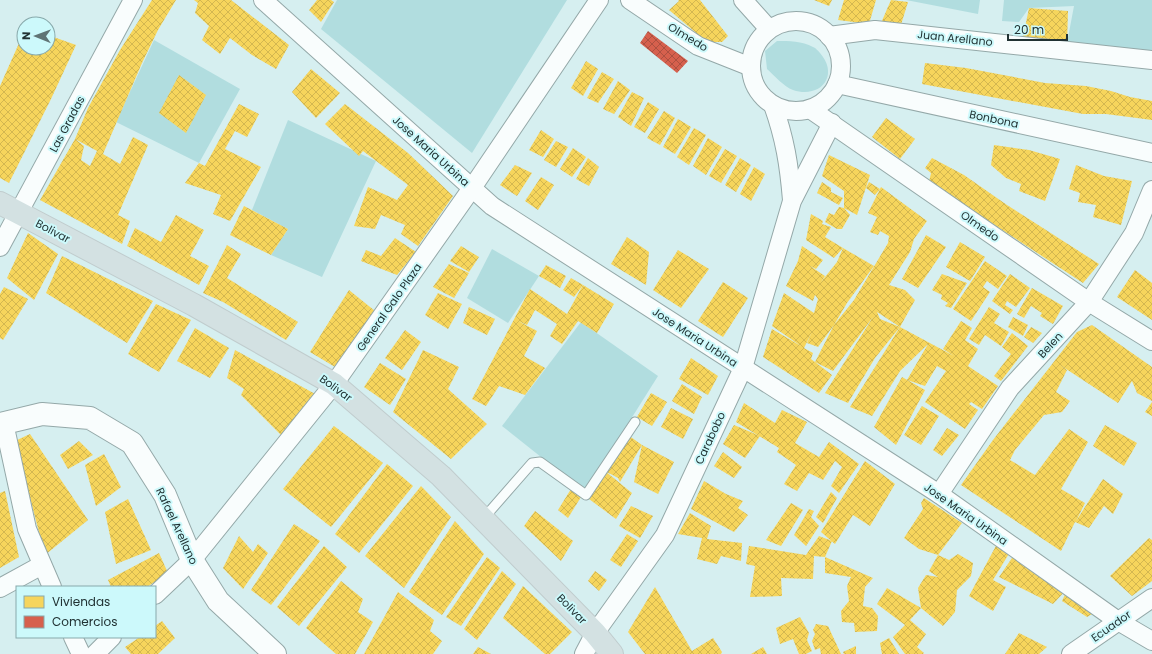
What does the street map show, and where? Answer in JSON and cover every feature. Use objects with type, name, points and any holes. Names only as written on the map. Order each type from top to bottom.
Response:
[{"type":"main road","name":"Bolivar","points":[[0,203],[194,305],[334,384],[442,476],[595,633],[612,654]]},
{"type":"main road","name":"Rafael Arellano","points":[[2,424],[42,414],[90,418],[132,443],[165,495],[192,560],[218,601],[275,654]]},
{"type":"street","name":"Las Gradas","points":[[0,247],[133,0]]},
{"type":"street","name":"Jose Maria Urbina","points":[[264,0],[492,206],[939,494],[1118,621],[1152,641]]},
{"type":"street","name":"General Galo Plaza","points":[[156,594],[192,560],[334,384],[472,188],[599,0]]},
{"type":"street","name":"Olmedo","points":[[630,0],[698,46],[751,67]]},
{"type":"street","points":[[743,0],[769,29]]},
{"type":"street","points":[[794,21],[807,22],[819,27],[829,36],[836,47],[840,59],[840,71],[837,84],[826,99],[810,108],[797,111],[785,110],[773,105],[762,95],[754,82],[751,67],[755,46],[769,29],[781,23],[794,21]]},
{"type":"street","name":"Juan Arellano","points":[[829,36],[875,30],[1152,60]]},
{"type":"street","name":"Bonbona","points":[[837,84],[1152,153]]},
{"type":"street","name":"Carabobo","points":[[773,105],[783,133],[789,162],[792,201]]},
{"type":"street","name":"Olmedo","points":[[810,108],[1089,302],[1152,341]]},
{"type":"street","name":"Carabobo","points":[[584,654],[595,633],[665,535],[743,368],[792,201],[832,123]]},
{"type":"street","name":"Belen","points":[[939,494],[1010,388],[1089,302],[1134,233],[1151,194]]},
{"type":"street","points":[[2,424],[26,529],[52,586]]},
{"type":"street","points":[[0,588],[42,565]]},
{"type":"street","name":"Ecuador","points":[[1071,654],[1152,598]]},
{"type":"street","points":[[73,638],[81,654]]},
{"type":"street","points":[[94,654],[111,638]]},
{"type":"lane","points":[[483,519],[532,463],[540,462],[586,495],[636,422]]},
{"type":"shaded area","points":[[337,0],[567,0],[472,153],[321,29]]},
{"type":"shaded area","points":[[906,0],[980,0],[978,14]]},
{"type":"shaded area","points":[[1004,0],[1152,0],[1152,52],[1067,43],[1074,6],[1029,8],[1019,22],[1002,21]]},
{"type":"shaded area","points":[[154,40],[240,89],[199,163],[116,122]]},
{"type":"shaded area","points":[[777,41],[800,42],[816,49],[826,62],[828,70],[824,84],[819,88],[803,92],[793,90],[779,81],[767,69],[765,51]]},
{"type":"shaded area","points":[[288,120],[376,161],[322,277],[271,255],[288,229],[252,210]]},
{"type":"shaded area","points":[[492,249],[539,276],[508,323],[467,298]]},
{"type":"shaded area","points":[[581,322],[658,376],[585,492],[502,426]]},
{"type":"building: Viviendas","points":[[152,0],[176,0],[158,30],[142,63],[103,154],[120,164],[133,137],[148,145],[118,215],[130,221],[122,244],[40,200],[75,139],[88,108],[120,50]],"holes":[[[75,139],[97,151],[90,166],[81,160],[84,146]]]},
{"type":"building: Viviendas","points":[[194,0],[231,0],[289,45],[276,69],[252,55],[230,38],[220,54],[202,40],[209,26],[195,13],[198,3]]},
{"type":"building: Viviendas","points":[[317,0],[331,0],[334,2],[321,22],[309,10]]},
{"type":"building: Viviendas","points":[[678,0],[700,0],[728,36],[722,42],[707,42],[669,10],[679,1]]},
{"type":"building: Viviendas","points":[[814,0],[832,0],[829,6]]},
{"type":"building: Viviendas","points":[[844,0],[876,0],[869,24],[838,20]]},
{"type":"building: Viviendas","points":[[891,0],[908,2],[900,28],[881,23]]},
{"type":"building: Viviendas","points":[[1029,8],[1068,11],[1067,43],[1023,37]]},
{"type":"building: Viviendas","points":[[56,38],[76,45],[9,183],[0,178],[0,86],[16,50],[16,56],[56,56]]},
{"type":"building: Viviendas","points":[[586,61],[598,69],[583,96],[571,88]]},
{"type":"building: Viviendas","points":[[925,63],[966,68],[1045,83],[1086,86],[1152,101],[1152,120],[1106,114],[1083,114],[922,84]]},
{"type":"building: Viviendas","points":[[311,69],[340,93],[316,118],[292,92]]},
{"type":"building: Viviendas","points":[[602,72],[614,79],[598,103],[587,98]]},
{"type":"building: Viviendas","points":[[179,75],[206,95],[186,133],[159,113]]},
{"type":"building: Viviendas","points":[[618,81],[630,90],[614,114],[603,109]]},
{"type":"building: Viviendas","points":[[632,92],[644,98],[631,126],[618,117]]},
{"type":"building: Viviendas","points":[[648,102],[659,109],[645,133],[634,127]]},
{"type":"building: Viviendas","points":[[239,104],[259,114],[247,137],[235,131],[225,149],[261,167],[230,221],[213,214],[221,195],[185,183],[199,163],[205,166]]},
{"type":"building: Viviendas","points":[[345,104],[408,153],[453,196],[418,246],[401,234],[405,225],[381,215],[375,229],[354,226],[368,187],[397,200],[408,185],[363,151],[359,156],[325,124]]},
{"type":"building: Viviendas","points":[[664,111],[675,118],[660,145],[647,138]]},
{"type":"building: Viviendas","points":[[886,118],[915,139],[900,159],[872,137]]},
{"type":"building: Viviendas","points":[[678,119],[691,127],[675,154],[663,147]]},
{"type":"building: Viviendas","points":[[694,128],[706,135],[689,165],[677,157]]},
{"type":"building: Viviendas","points":[[541,130],[554,139],[543,157],[529,150]]},
{"type":"building: Viviendas","points":[[708,138],[722,147],[706,175],[693,166]]},
{"type":"building: Viviendas","points":[[556,141],[568,147],[556,167],[544,160]]},
{"type":"building: Viviendas","points":[[994,145],[1029,150],[1060,159],[1045,201],[1019,191],[1021,184],[1006,178],[991,165]]},
{"type":"building: Viviendas","points":[[573,148],[586,157],[572,177],[560,169]]},
{"type":"building: Viviendas","points":[[725,149],[737,156],[721,183],[709,176]]},
{"type":"building: Viviendas","points":[[829,155],[870,175],[857,215],[844,208],[844,191],[822,176]]},
{"type":"building: Viviendas","points":[[588,158],[599,167],[589,186],[576,179]]},
{"type":"building: Viviendas","points":[[740,158],[751,165],[736,192],[725,185]]},
{"type":"building: Viviendas","points":[[932,158],[964,175],[1007,205],[1099,264],[1083,283],[929,182],[931,173],[925,168]]},
{"type":"building: Viviendas","points":[[515,165],[532,173],[517,196],[500,185]]},
{"type":"building: Viviendas","points":[[1076,165],[1104,176],[1132,181],[1121,225],[1093,217],[1096,205],[1078,202],[1080,193],[1069,189]]},
{"type":"building: Viviendas","points":[[754,167],[765,174],[751,201],[740,194]]},
{"type":"building: Viviendas","points":[[541,177],[554,185],[538,210],[525,201]]},
{"type":"building: Viviendas","points":[[822,182],[831,188],[831,192],[843,198],[839,205],[817,193]]},
{"type":"building: Viviendas","points":[[869,182],[880,189],[875,195],[866,188]]},
{"type":"building: Viviendas","points":[[881,187],[927,221],[914,239],[910,252],[889,285],[905,290],[915,300],[900,327],[875,358],[848,403],[825,393],[873,317],[833,371],[815,362],[834,325],[854,300],[888,243],[889,236],[880,231],[878,235],[870,232],[877,217],[868,213]],"holes":[[[877,312],[900,327],[880,319]]]},
{"type":"building: Viviendas","points":[[244,206],[288,229],[271,255],[230,235]]},
{"type":"building: Viviendas","points":[[839,207],[844,208],[850,215],[842,229],[837,229],[825,222],[829,213],[834,215]]},
{"type":"building: Viviendas","points":[[811,214],[823,221],[822,224],[831,227],[825,237],[843,248],[834,258],[806,240]]},
{"type":"building: Viviendas","points":[[176,215],[204,230],[190,256],[209,266],[199,285],[127,246],[135,228],[161,242]]},
{"type":"building: Viviendas","points":[[28,233],[58,254],[34,300],[7,278]]},
{"type":"building: Viviendas","points":[[926,235],[946,247],[918,288],[902,279]]},
{"type":"building: Viviendas","points":[[627,237],[649,252],[646,285],[611,264]]},
{"type":"building: Viviendas","points":[[395,238],[416,252],[397,275],[361,261],[366,250],[381,256]]},
{"type":"building: Viviendas","points":[[960,242],[985,257],[970,281],[946,267]]},
{"type":"building: Viviendas","points":[[227,245],[241,254],[227,278],[298,322],[286,340],[223,302],[203,293]]},
{"type":"building: Viviendas","points":[[461,246],[479,257],[469,272],[450,261]]},
{"type":"building: Viviendas","points":[[802,246],[823,260],[816,269],[810,266],[825,276],[821,282],[837,262],[843,248],[874,266],[847,303],[834,325],[818,347],[807,343],[812,332],[804,348],[813,353],[811,359],[832,375],[819,393],[763,357],[772,329],[801,346],[772,326],[784,293],[814,313],[818,299],[815,295],[813,301],[786,286],[798,261]]},
{"type":"building: Viviendas","points":[[678,250],[709,269],[681,308],[653,290]]},
{"type":"building: Viviendas","points":[[62,256],[153,301],[127,343],[46,293]]},
{"type":"building: Viviendas","points":[[985,261],[1007,276],[998,289],[987,281],[983,287],[990,292],[971,321],[953,309]]},
{"type":"building: Viviendas","points":[[449,264],[469,273],[454,298],[433,287]]},
{"type":"building: Viviendas","points":[[546,265],[566,276],[560,288],[539,276]]},
{"type":"building: Viviendas","points":[[1135,270],[1152,283],[1152,320],[1117,297]]},
{"type":"building: Viviendas","points":[[942,274],[967,283],[951,308],[945,306],[948,303],[941,299],[942,295],[932,290]]},
{"type":"building: Viviendas","points":[[1010,274],[1030,288],[1016,307],[1007,301],[1005,305],[1013,310],[1010,314],[992,301]]},
{"type":"building: Viviendas","points":[[571,278],[583,285],[574,297],[563,290]]},
{"type":"building: Viviendas","points":[[723,282],[748,298],[723,337],[698,321]]},
{"type":"building: Viviendas","points":[[583,285],[614,304],[597,333],[578,321],[562,344],[550,336],[557,324],[535,310],[527,325],[518,321],[537,331],[524,356],[545,368],[525,395],[499,386],[486,406],[472,399],[530,289],[567,314]]},
{"type":"building: Viviendas","points":[[4,287],[28,299],[3,340],[0,338],[0,294]]},
{"type":"building: Viviendas","points":[[1032,288],[1063,306],[1053,324],[1040,316],[1042,313],[1031,306],[1024,318],[1017,314]]},
{"type":"building: Viviendas","points":[[349,290],[375,311],[340,370],[310,352]]},
{"type":"building: Viviendas","points":[[438,293],[462,304],[448,329],[425,315]]},
{"type":"building: Viviendas","points":[[156,304],[191,320],[159,372],[128,354]]},
{"type":"building: Viviendas","points":[[469,307],[495,319],[487,335],[463,323]]},
{"type":"building: Viviendas","points":[[989,307],[1000,314],[994,323],[1009,332],[1001,346],[985,335],[979,345],[969,339]]},
{"type":"building: Viviendas","points":[[1013,317],[1028,325],[1023,336],[1008,327]]},
{"type":"building: Viviendas","points":[[961,321],[972,328],[965,340],[978,349],[968,366],[998,386],[982,409],[971,402],[969,404],[978,410],[965,429],[925,402],[946,371],[937,366],[925,386],[907,380],[928,344],[900,371],[872,416],[850,407],[900,327],[954,356],[943,349]]},
{"type":"building: Viviendas","points":[[1092,325],[1152,367],[1152,401],[1137,393],[1132,381],[1118,403],[1060,365],[1067,370],[1056,392],[1070,401],[1062,412],[1044,415],[1015,450],[1010,460],[1035,475],[1069,429],[1088,442],[1061,489],[1085,503],[1076,521],[1103,479],[1123,494],[1113,514],[1104,506],[1089,528],[1075,522],[1061,551],[961,485],[993,440],[1077,332]]},
{"type":"building: Viviendas","points":[[1031,327],[1042,333],[1033,343],[1024,337]]},
{"type":"building: Viviendas","points":[[195,328],[229,348],[210,378],[177,361]]},
{"type":"building: Viviendas","points":[[405,330],[421,342],[402,370],[385,358]]},
{"type":"building: Viviendas","points":[[1012,333],[1028,346],[1001,381],[994,376],[1011,354],[1002,347]]},
{"type":"building: Viviendas","points":[[235,350],[317,395],[285,439],[241,395],[244,389],[227,378]]},
{"type":"building: Viviendas","points":[[423,350],[459,367],[448,389],[487,424],[451,459],[393,412]]},
{"type":"building: Viviendas","points":[[691,358],[718,376],[708,395],[679,379]]},
{"type":"building: Viviendas","points":[[380,363],[406,379],[390,405],[364,387]]},
{"type":"building: Viviendas","points":[[902,377],[925,390],[896,445],[874,427]]},
{"type":"building: Viviendas","points":[[682,384],[702,397],[694,414],[672,401]]},
{"type":"building: Viviendas","points":[[651,393],[667,402],[652,426],[637,417]]},
{"type":"building: Viviendas","points":[[1152,402],[1152,416],[1145,412]]},
{"type":"building: Viviendas","points":[[744,403],[775,423],[782,410],[807,422],[795,443],[819,457],[829,442],[859,464],[839,493],[831,486],[842,467],[835,461],[823,480],[809,473],[797,491],[784,484],[796,465],[777,452],[779,448],[736,422]]},
{"type":"building: Viviendas","points":[[922,406],[939,416],[921,445],[904,435]]},
{"type":"building: Viviendas","points":[[671,408],[693,419],[683,439],[661,427]]},
{"type":"building: Viviendas","points":[[734,425],[760,436],[745,458],[723,444]]},
{"type":"building: Viviendas","points":[[1105,425],[1137,443],[1124,466],[1093,446]]},
{"type":"building: Viviendas","points":[[334,426],[383,463],[331,527],[283,489]]},
{"type":"building: Viviendas","points":[[947,428],[959,435],[942,456],[933,450]]},
{"type":"building: Viviendas","points":[[30,434],[88,520],[45,555],[15,441]]},
{"type":"building: Viviendas","points":[[628,435],[642,445],[620,482],[618,478],[605,471]]},
{"type":"building: Viviendas","points":[[79,441],[93,455],[68,469],[60,455]]},
{"type":"building: Viviendas","points":[[642,445],[674,462],[658,494],[634,482]]},
{"type":"building: Viviendas","points":[[723,452],[742,467],[734,478],[714,466]]},
{"type":"building: Viviendas","points":[[104,454],[121,487],[96,506],[85,465]]},
{"type":"building: Viviendas","points":[[865,461],[895,484],[870,526],[853,515],[835,544],[821,532]]},
{"type":"building: Viviendas","points":[[387,464],[413,486],[359,553],[335,534]]},
{"type":"building: Viviendas","points":[[605,471],[632,493],[616,519],[589,499]]},
{"type":"building: Viviendas","points":[[704,481],[726,494],[743,501],[738,508],[748,515],[734,532],[691,509]]},
{"type":"building: Viviendas","points":[[421,486],[451,517],[404,588],[365,556]]},
{"type":"building: Viviendas","points":[[571,489],[581,497],[568,518],[558,510]]},
{"type":"building: Viviendas","points":[[5,491],[19,557],[0,568],[0,493]]},
{"type":"building: Viviendas","points":[[831,492],[837,498],[823,523],[816,517]]},
{"type":"building: Viviendas","points":[[924,498],[962,523],[938,555],[919,549],[904,538],[923,509],[921,503]]},
{"type":"building: Viviendas","points":[[128,499],[151,550],[116,564],[105,512]]},
{"type":"building: Viviendas","points":[[791,503],[803,510],[781,546],[766,540]]},
{"type":"building: Viviendas","points":[[631,506],[653,516],[640,538],[619,526]]},
{"type":"building: Viviendas","points":[[809,509],[814,511],[811,517],[819,526],[806,546],[794,535]]},
{"type":"building: Viviendas","points":[[535,511],[573,541],[561,561],[524,526]]},
{"type":"building: Viviendas","points":[[690,513],[711,526],[707,539],[742,543],[741,561],[721,556],[717,564],[697,559],[702,538],[678,534]]},
{"type":"building: Viviendas","points":[[455,521],[484,554],[442,615],[409,592]]},
{"type":"building: Viviendas","points":[[294,524],[320,541],[271,605],[251,590]]},
{"type":"building: Viviendas","points":[[627,534],[638,541],[621,567],[610,560]]},
{"type":"building: Viviendas","points":[[239,536],[253,552],[258,544],[268,553],[243,589],[223,568]]},
{"type":"building: Viviendas","points":[[819,536],[832,541],[825,557],[814,556],[813,579],[781,578],[782,596],[750,597],[755,566],[746,564],[749,546],[806,555]]},
{"type":"building: Viviendas","points":[[1149,538],[1152,540],[1152,581],[1132,596],[1110,576]]},
{"type":"building: Viviendas","points":[[998,542],[1010,552],[993,580],[1006,587],[993,611],[969,596]]},
{"type":"building: Viviendas","points":[[324,546],[347,567],[299,626],[277,607]]},
{"type":"building: Viviendas","points":[[159,553],[168,573],[148,586],[111,586],[108,580]]},
{"type":"building: Viviendas","points":[[958,554],[973,563],[971,576],[957,590],[955,612],[943,626],[921,608],[918,588],[926,575],[938,577],[929,571],[938,555],[949,560]]},
{"type":"building: Viviendas","points":[[1014,555],[1068,588],[1053,604],[999,577]]},
{"type":"building: Viviendas","points":[[487,557],[500,568],[461,626],[446,617]]},
{"type":"building: Viviendas","points":[[825,557],[873,578],[865,587],[863,606],[872,608],[878,616],[877,631],[855,632],[854,623],[842,622],[841,611],[849,601],[847,586],[851,577],[825,573]]},
{"type":"building: Viviendas","points":[[502,571],[516,584],[477,640],[464,629]]},
{"type":"building: Viviendas","points":[[595,571],[607,580],[599,591],[588,581]]},
{"type":"building: Viviendas","points":[[341,581],[363,599],[358,612],[373,622],[355,654],[336,654],[306,628]]},
{"type":"building: Viviendas","points":[[523,586],[572,632],[550,654],[545,654],[503,618]]},
{"type":"building: Viviendas","points":[[655,587],[692,651],[713,638],[722,652],[721,654],[645,654],[628,632]]},
{"type":"building: Viviendas","points":[[887,588],[921,608],[910,620],[926,634],[917,647],[924,653],[923,654],[905,654],[893,637],[905,625],[877,604]]},
{"type":"building: Viviendas","points":[[1068,588],[1099,610],[1087,617],[1062,601]]},
{"type":"building: Viviendas","points":[[398,592],[434,620],[430,631],[442,641],[433,654],[364,654]]},
{"type":"building: Viviendas","points":[[800,617],[809,633],[807,640],[812,651],[806,654],[799,654],[793,639],[780,644],[776,628]]},
{"type":"building: Viviendas","points":[[162,621],[175,638],[158,654],[131,654],[125,647],[138,638],[156,638],[156,625]]},
{"type":"building: Viviendas","points":[[816,624],[828,626],[841,654],[821,654],[820,648],[815,650],[812,641],[815,634],[813,630]]},
{"type":"building: Viviendas","points":[[1019,633],[1047,647],[1039,654],[1005,654]]},
{"type":"building: Viviendas","points":[[889,638],[899,654],[882,654],[880,643]]},
{"type":"building: Viviendas","points":[[856,646],[856,654],[844,654],[843,652]]},
{"type":"building: Viviendas","points":[[478,647],[491,654],[473,654]]},
{"type":"building: Viviendas","points":[[763,647],[767,654],[751,654]]},
{"type":"building: Comercios","points":[[648,31],[688,61],[677,73],[640,43]]}]
